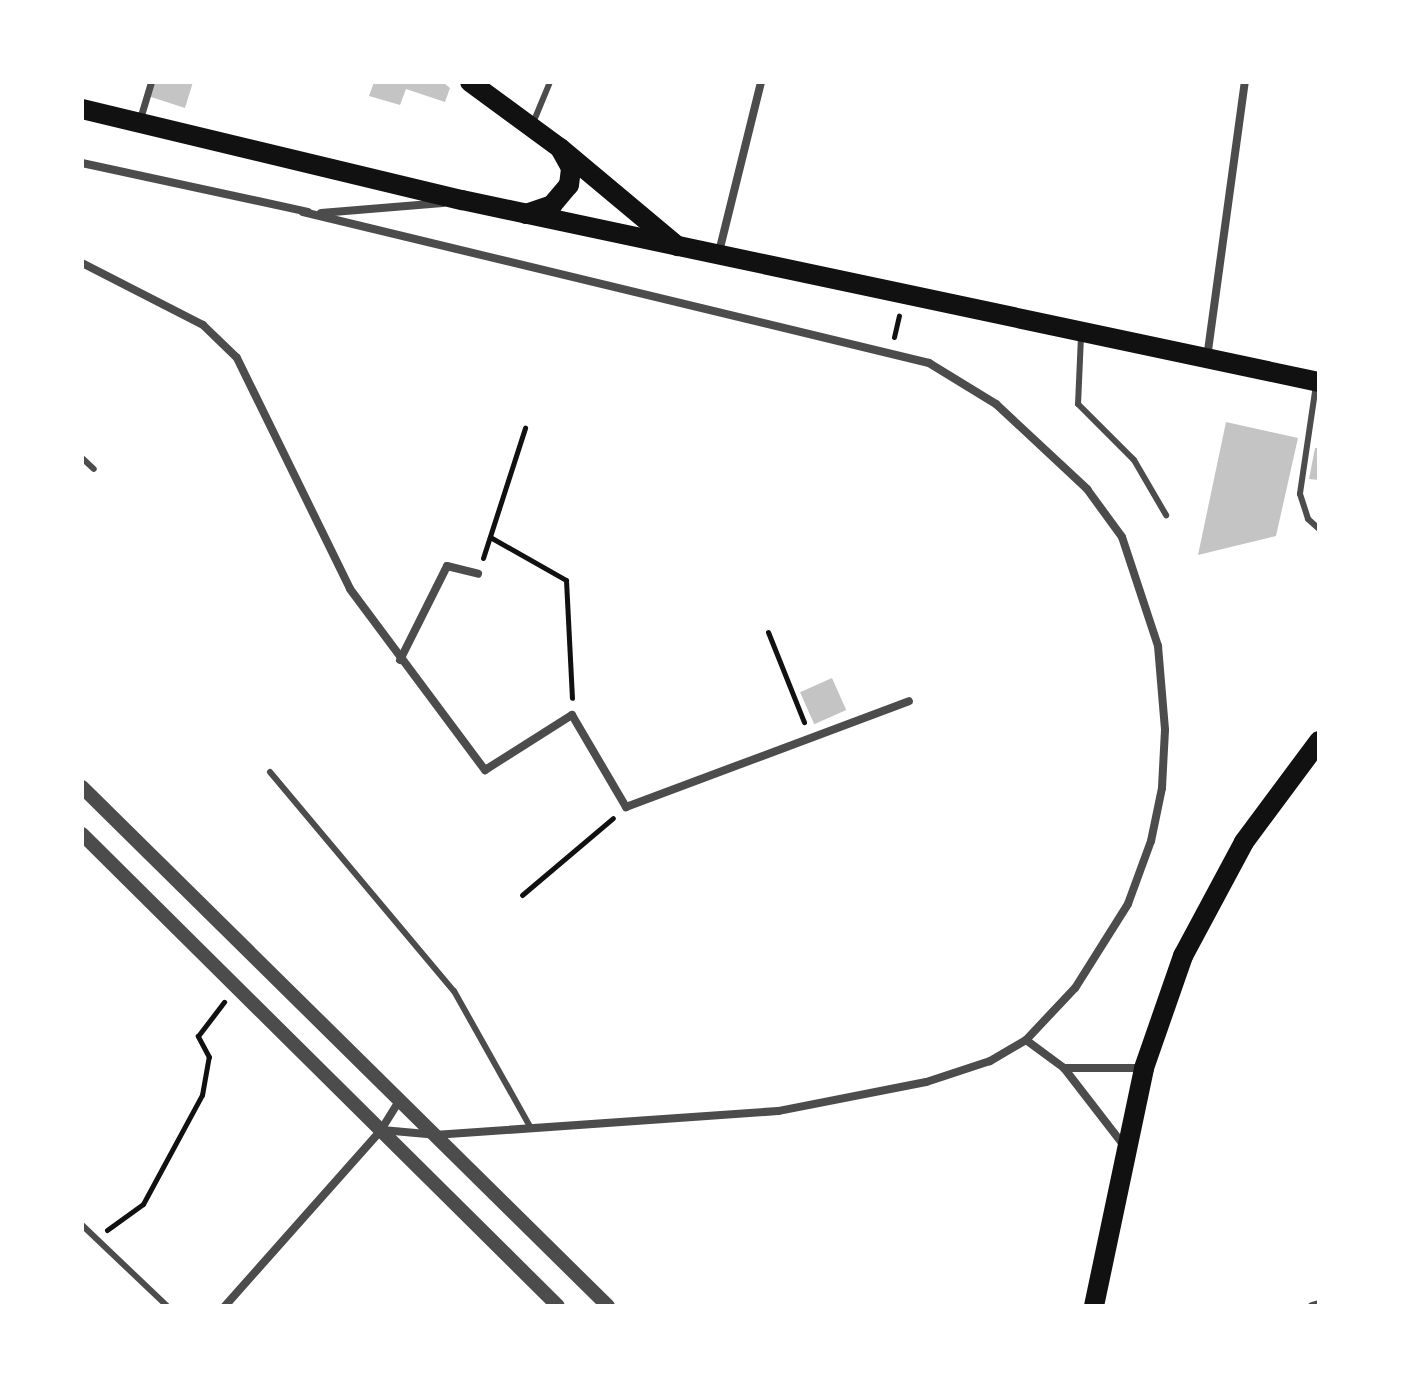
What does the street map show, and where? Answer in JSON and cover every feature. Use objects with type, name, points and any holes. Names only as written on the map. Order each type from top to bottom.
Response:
[{"type":"main road","points":[[470,82],[560,148],[680,248]]},
{"type":"main road","points":[[82,109],[462,200],[1318,382]]},
{"type":"main road","points":[[526,214],[552,205],[569,185],[571,168],[560,148]]},
{"type":"main road","points":[[1094,1306],[1144,1068],[1183,956],[1216,887],[1319,741]]},
{"type":"street","points":[[139,123],[151,82]]},
{"type":"street","points":[[718,256],[761,82]]},
{"type":"street","points":[[1207,358],[1245,82]]},
{"type":"street","points":[[82,163],[891,350],[929,363],[996,404],[1087,489],[1122,537],[1158,646],[1165,730],[1162,788],[1151,841],[1128,904],[1075,988],[1026,1040],[990,1061],[926,1082],[778,1111],[438,1135],[381,1130]]},
{"type":"street","points":[[303,212],[369,212],[462,200]]},
{"type":"street","points":[[82,263],[203,325],[237,358],[350,589],[485,770],[572,715],[626,807],[909,701]]},
{"type":"street","points":[[400,660],[447,566],[478,574]]},
{"type":"street","points":[[82,787],[608,1306]]},
{"type":"street","points":[[82,834],[558,1306]]},
{"type":"street","points":[[1026,1040],[1064,1068],[1126,1149]]},
{"type":"street","points":[[1064,1068],[1144,1068]]},
{"type":"street","points":[[225,1306],[381,1130],[401,1099]]},
{"type":"street","points":[[1312,1306],[1319,1304]]},
{"type":"lane","points":[[532,127],[550,82]]},
{"type":"lane","points":[[1082,332],[1078,404],[1134,460],[1166,515]]},
{"type":"lane","points":[[1318,382],[1300,494],[1308,519],[1319,529]]},
{"type":"lane","points":[[82,458],[94,469]]},
{"type":"lane","points":[[270,772],[454,991],[531,1128]]},
{"type":"lane","points":[[82,1225],[167,1306]]},
{"type":"path","points":[[891,350],[904,295]]},
{"type":"path","points":[[478,574],[525,428]]},
{"type":"path","points":[[490,537],[566,580],[572,715]]},
{"type":"path","points":[[768,632],[810,737]]},
{"type":"path","points":[[522,895],[626,807]]},
{"type":"path","points":[[96,1240],[143,1204],[202,1095],[209,1057],[198,1036],[237,986]]},
{"type":"building","points":[[152,82],[193,82],[185,108],[148,96]]},
{"type":"building","points":[[374,82],[443,82],[450,88],[445,102],[406,89],[400,105],[369,96]]},
{"type":"building","points":[[1226,422],[1298,438],[1276,536],[1198,555]]},
{"type":"building","points":[[1315,448],[1319,448],[1319,480],[1309,479]]},
{"type":"building","points":[[832,678],[846,710],[814,724],[800,692]]}]
